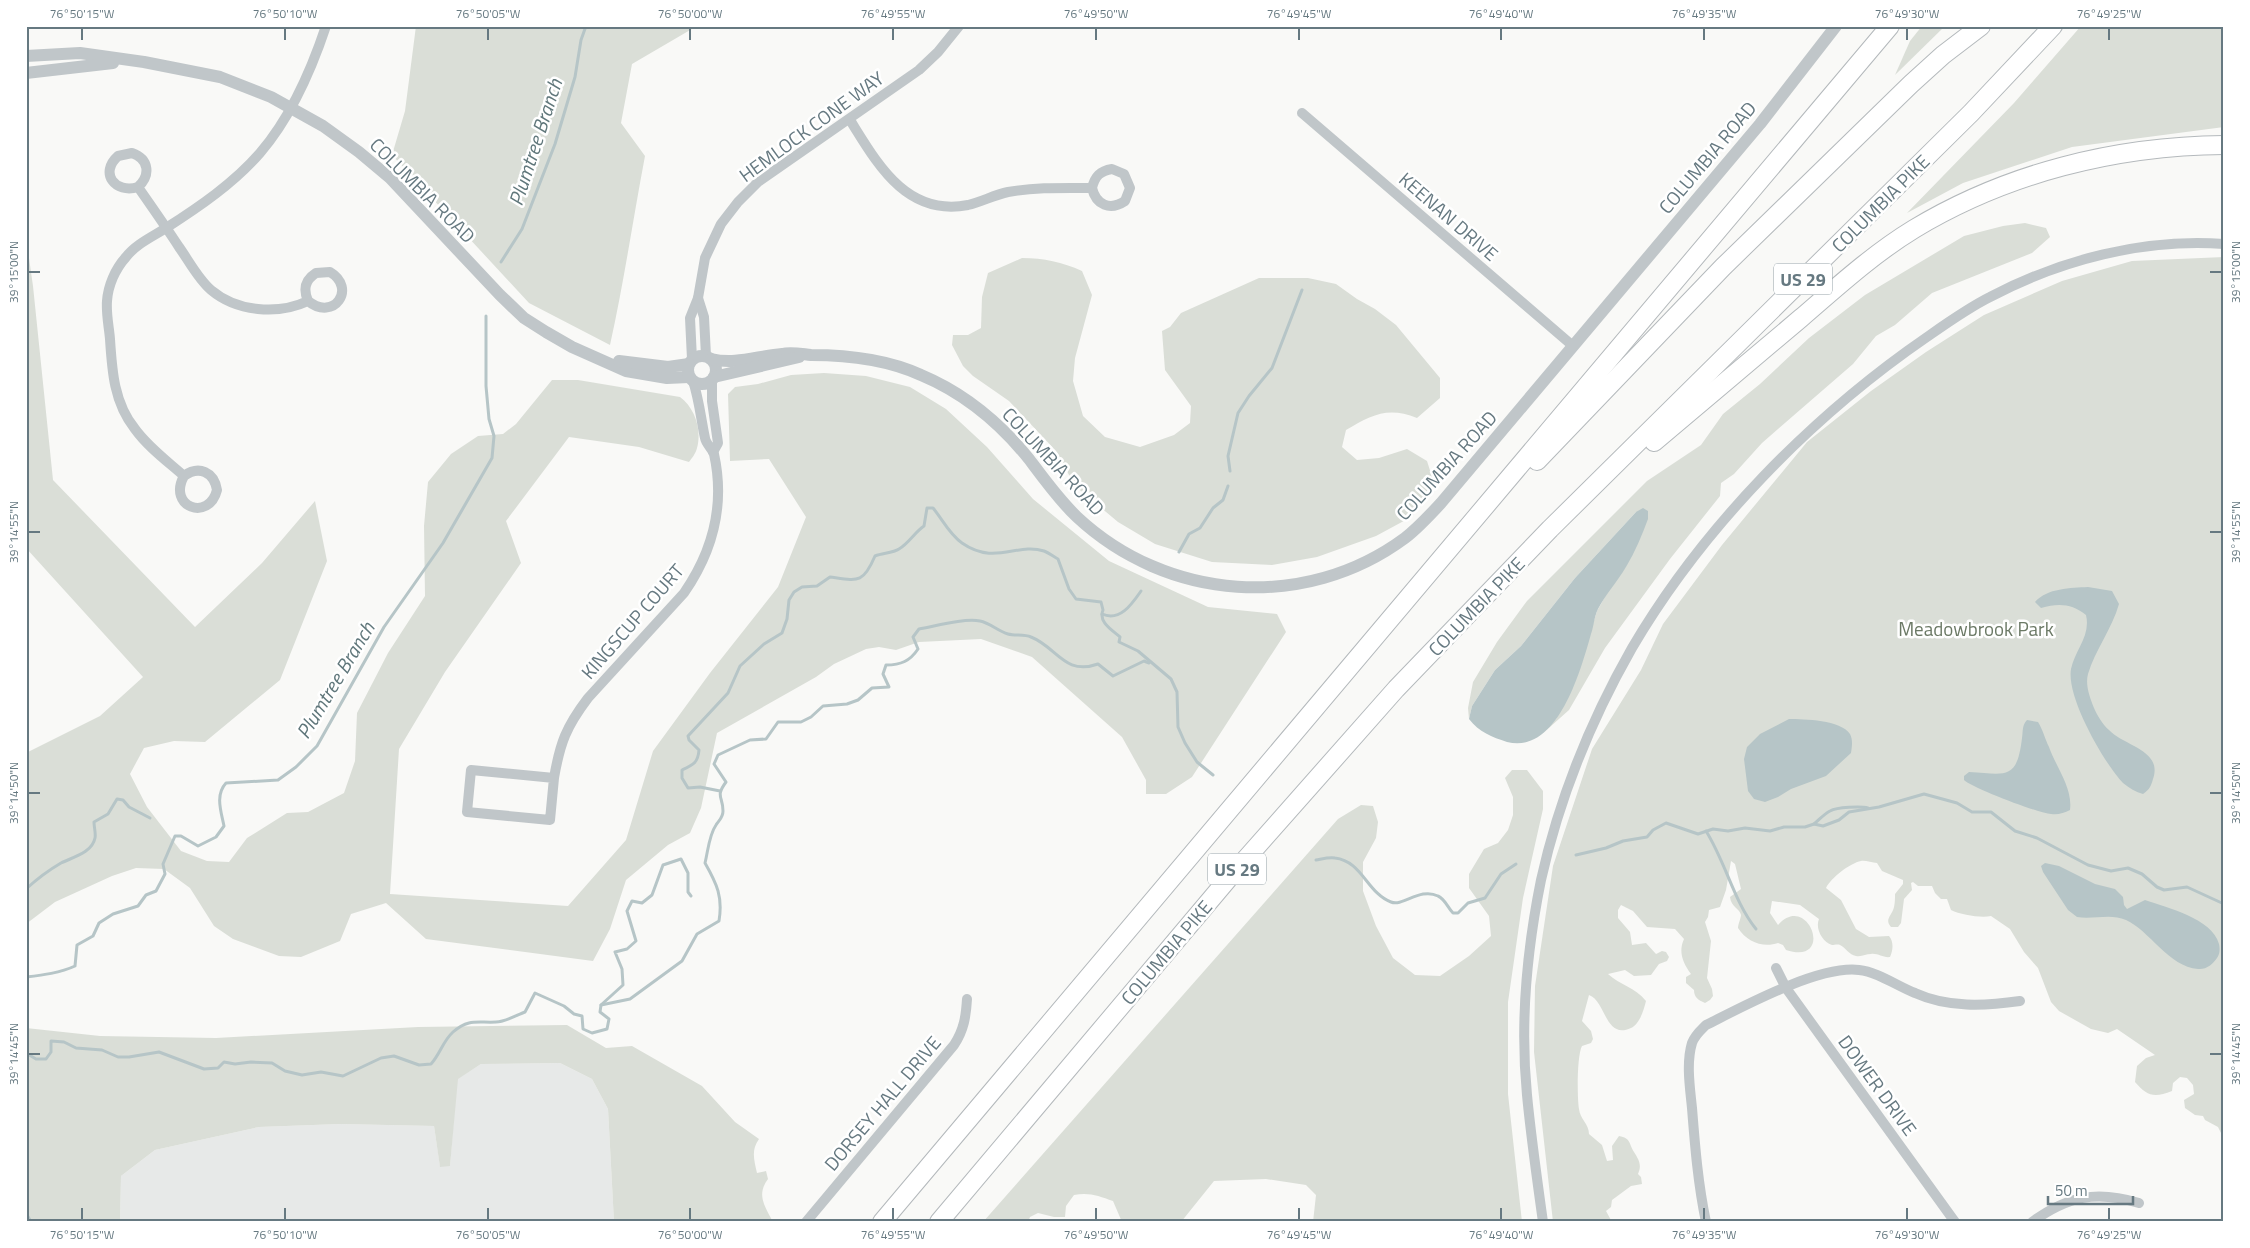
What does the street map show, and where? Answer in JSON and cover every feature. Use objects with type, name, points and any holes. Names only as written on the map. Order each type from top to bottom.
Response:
[{"type":"highway","name":"US 29","points":[[882,1222],[1890,26]]},
{"type":"highway","points":[[1438,562],[1595,402],[1723,267],[1911,84],[1943,55],[1981,26]]},
{"type":"highway","name":"COLUMBIA PIKE","points":[[939,1222],[1234,872],[1396,689],[1550,529],[1971,113],[2053,26]]},
{"type":"highway","points":[[1550,529],[1871,259],[1913,230],[1951,208],[1987,192],[2066,165],[2150,149],[2224,145]]},
{"type":"street","points":[[184,476],[134,429],[116,393],[108,318],[109,293],[116,270],[126,256],[139,244],[166,228],[231,181],[261,152],[292,107],[314,62],[326,26]]},
{"type":"street","name":"HEMLOCK CONE WAY","points":[[691,370],[690,318],[698,298],[700,278],[710,243],[721,224],[738,202],[758,182],[850,120],[918,70],[938,52],[959,26]]},
{"type":"street","name":"COLUMBIA ROAD","points":[[709,358],[732,362],[784,353],[848,356],[878,360],[921,375],[972,404],[1007,434],[1076,516],[1097,534],[1121,550],[1171,574],[1225,587],[1254,588],[1303,583],[1348,569],[1381,553],[1406,537],[1446,497],[1760,124],[1836,26]]},
{"type":"street","name":"COLUMBIA ROAD","points":[[26,56],[80,53],[220,76],[292,107],[359,152],[390,178],[524,318],[572,347],[601,359],[691,370]]},
{"type":"street","name":"COLUMBIA ROAD","points":[[26,73],[81,65],[144,62]]},
{"type":"street","name":"KEENAN DRIVE","points":[[1302,113],[1573,346]]},
{"type":"street","points":[[850,120],[879,167],[892,181],[904,192],[937,204],[968,205],[1005,193],[1024,190],[1092,188]]},
{"type":"street","points":[[138,188],[198,275],[222,298],[251,308],[266,309],[297,306],[308,301]]},
{"type":"street","points":[[1543,1222],[1527,1093],[1525,1054],[1525,1011],[1533,924],[1554,830],[1588,735],[1633,647],[1662,602],[1696,555],[1731,514],[1806,434],[1861,386],[1903,354],[1987,298],[2018,283],[2095,256],[2153,246],[2224,244]]},
{"type":"street","name":"HEMLOCK CONE WAY","points":[[698,298],[704,317],[709,358]]},
{"type":"street","name":"COLUMBIA ROAD","points":[[713,379],[785,362],[809,354]]},
{"type":"street","points":[[701,356],[709,358],[716,368],[713,379],[700,384],[691,370],[701,356]]},
{"type":"street","name":"KINGSCUP COURT","points":[[554,778],[472,770],[467,812],[550,820],[554,778],[562,740],[574,716],[588,698],[684,593],[697,575],[710,546],[719,486],[713,452],[706,441],[691,370]]},
{"type":"street","name":"KINGSCUP COURT","points":[[713,379],[712,401],[718,443],[713,452]]},
{"type":"street","name":"DOWER DRIVE","points":[[1776,968],[1786,988],[1955,1222]]},
{"type":"street","points":[[1706,1222],[1698,1176],[1690,1092],[1690,1059],[1692,1044],[1696,1034],[1706,1025],[1817,975],[1848,969],[1873,974],[1917,994],[1943,1002],[1996,1005],[2020,1001]]},
{"type":"street","name":"DORSEY HALL DRIVE","points":[[806,1222],[954,1045],[961,1035],[964,1025],[966,998]]},
{"type":"street","points":[[2032,1222],[2060,1204],[2077,1198],[2110,1197],[2139,1203]]},
{"type":"shaded area","points":[[1643,508],[1648,511],[1648,519],[1641,537],[1626,567],[1598,609],[1581,667],[1564,706],[1553,723],[1540,736],[1525,743],[1507,742],[1481,731],[1469,719],[1472,706],[1495,670],[1521,646],[1575,578],[1636,512]]},
{"type":"shaded area","points":[[2088,587],[2112,591],[2119,604],[2091,665],[2087,678],[2088,691],[2095,711],[2107,728],[2116,736],[2147,755],[2152,761],[2155,769],[2153,779],[2150,787],[2143,794],[2125,785],[2115,774],[2088,729],[2074,696],[2071,669],[2085,636],[2086,615],[2076,609],[2065,606],[2054,605],[2041,608],[2035,602],[2040,597],[2053,591]]},
{"type":"shaded area","points":[[1789,719],[1822,721],[1845,729],[1852,739],[1851,753],[1826,776],[1791,789],[1765,802],[1754,799],[1748,791],[1744,759],[1747,747],[1760,734]]},
{"type":"shaded area","points":[[2027,720],[2038,722],[2067,786],[2070,810],[2061,814],[2044,813],[2006,800],[1964,780],[1964,776],[1969,772],[1992,774],[2007,772],[2013,768],[2020,752],[2023,726]]},
{"type":"shaded area","points":[[2045,863],[2059,866],[2095,884],[2115,889],[2123,897],[2124,905],[2127,909],[2145,900],[2188,915],[2208,927],[2215,935],[2220,951],[2218,956],[2204,969],[2188,967],[2178,962],[2135,925],[2126,920],[2114,917],[2077,917],[2068,910],[2043,872],[2041,866]]},
{"type":"shaded area","points":[[560,1063],[592,1079],[608,1109],[614,1222],[120,1222],[121,1176],[155,1150],[259,1127],[340,1124],[434,1126],[440,1166],[450,1166],[457,1079],[481,1064]]},
{"type":"green space","points":[[416,26],[697,26],[632,64],[621,123],[645,156],[610,345],[529,303],[392,155],[405,111]]},
{"type":"green space","points":[[1922,26],[1945,26],[1895,75],[1910,41]]},
{"type":"green space","points":[[2081,26],[2224,26],[2224,127],[2072,147],[1963,183],[1907,213],[2014,103]]},
{"type":"green space","points":[[2025,223],[2046,228],[2050,237],[2032,253],[1932,293],[1895,325],[1876,336],[1853,364],[1762,443],[1734,474],[1721,483],[1720,496],[1670,559],[1605,648],[1569,710],[1541,735],[1556,719],[1576,678],[1597,611],[1610,588],[1625,568],[1641,535],[1636,512],[1575,578],[1521,646],[1495,670],[1472,706],[1469,719],[1468,708],[1473,682],[1497,642],[1527,601],[1647,481],[1701,445],[1723,414],[1760,384],[1809,338],[1865,295],[1964,236],[2003,226]]},
{"type":"green space","points":[[26,237],[33,286],[53,480],[195,627],[262,563],[315,501],[327,561],[280,680],[205,742],[174,741],[144,748],[130,774],[147,807],[181,851],[207,861],[229,862],[247,838],[287,813],[308,812],[344,793],[355,761],[357,713],[388,653],[425,596],[424,526],[428,482],[451,454],[478,436],[503,434],[516,424],[552,380],[578,380],[680,397],[690,407],[696,420],[699,434],[696,450],[689,462],[639,447],[569,437],[506,521],[521,563],[445,672],[399,749],[390,894],[568,906],[626,840],[653,751],[710,673],[778,587],[806,517],[769,459],[730,461],[728,394],[735,387],[758,384],[791,375],[824,373],[866,376],[910,387],[946,409],[987,447],[1033,499],[1109,561],[1208,607],[1277,614],[1286,632],[1192,777],[1166,794],[1146,794],[1146,780],[1122,737],[1032,657],[981,639],[919,642],[896,650],[879,647],[866,649],[834,664],[816,677],[717,733],[701,808],[690,833],[668,845],[626,880],[610,929],[593,961],[426,939],[386,903],[351,914],[340,941],[301,957],[279,956],[233,939],[214,926],[190,888],[164,869],[136,868],[112,876],[55,902],[26,924],[26,753],[100,716],[143,677],[26,548]]},
{"type":"green space","name":"Meadowbrook Park","points":[[2224,257],[2224,1139],[2218,1127],[2205,1120],[2203,1116],[2195,1115],[2185,1108],[2184,1100],[2194,1094],[2193,1085],[2187,1078],[2180,1077],[2173,1083],[2172,1091],[2160,1095],[2147,1093],[2135,1082],[2137,1066],[2146,1058],[2155,1055],[2117,1029],[2108,1033],[2091,1029],[2059,1011],[2051,1002],[2038,968],[2024,952],[2010,929],[1991,916],[1971,916],[1951,910],[1947,899],[1941,899],[1935,893],[1932,886],[1918,886],[1913,882],[1911,883],[1912,890],[1904,899],[1901,923],[1898,927],[1891,927],[1888,920],[1894,907],[1895,894],[1903,884],[1903,880],[1882,871],[1877,863],[1861,861],[1841,871],[1826,888],[1841,900],[1856,929],[1869,937],[1889,936],[1892,941],[1890,957],[1874,954],[1854,955],[1840,945],[1832,945],[1822,938],[1818,926],[1819,919],[1800,905],[1772,901],[1770,913],[1778,925],[1789,917],[1799,917],[1807,922],[1812,931],[1813,940],[1810,948],[1801,952],[1786,950],[1783,945],[1778,943],[1767,945],[1756,943],[1746,937],[1738,928],[1741,915],[1730,897],[1741,889],[1735,864],[1731,861],[1726,890],[1720,907],[1709,910],[1705,922],[1711,941],[1707,978],[1713,996],[1705,1003],[1697,998],[1694,990],[1686,983],[1686,977],[1691,974],[1681,953],[1684,939],[1675,929],[1647,927],[1633,911],[1621,905],[1618,910],[1618,918],[1630,932],[1632,945],[1646,943],[1656,954],[1662,951],[1666,952],[1669,957],[1667,961],[1659,964],[1651,975],[1634,976],[1625,970],[1608,974],[1637,992],[1646,1001],[1639,1020],[1631,1028],[1616,1029],[1599,1004],[1589,995],[1582,1021],[1591,1031],[1593,1039],[1591,1043],[1582,1046],[1580,1051],[1578,1103],[1581,1116],[1588,1127],[1589,1134],[1602,1145],[1607,1161],[1613,1160],[1612,1146],[1619,1136],[1628,1140],[1639,1163],[1638,1174],[1641,1177],[1642,1184],[1631,1186],[1612,1200],[1611,1207],[1606,1211],[1612,1222],[1553,1222],[1534,1052],[1535,986],[1553,866],[1592,749],[1641,670],[1663,624],[1722,545],[1807,442],[1871,391],[1926,352],[1984,315],[2062,281],[2132,261]]},
{"type":"green space","points":[[1022,258],[1053,261],[1082,271],[1092,295],[1075,358],[1073,381],[1083,416],[1105,437],[1140,447],[1174,435],[1190,423],[1191,406],[1165,370],[1162,331],[1170,327],[1181,313],[1259,278],[1308,278],[1336,284],[1375,309],[1396,325],[1440,378],[1440,398],[1417,418],[1407,414],[1388,413],[1372,416],[1364,420],[1346,430],[1342,447],[1357,460],[1379,458],[1407,449],[1427,461],[1433,480],[1413,516],[1376,536],[1317,557],[1272,565],[1212,562],[1155,544],[1118,522],[1075,486],[1056,451],[1009,401],[973,376],[963,366],[952,345],[953,335],[968,335],[981,328],[982,297],[988,273]]},
{"type":"green space","points":[[1512,770],[1527,770],[1543,791],[1543,809],[1523,898],[1508,1002],[1508,1094],[1522,1222],[1313,1222],[1316,1195],[1306,1185],[1266,1179],[1214,1181],[1181,1222],[1122,1222],[1113,1201],[1084,1194],[1074,1195],[1066,1206],[1065,1217],[1054,1217],[1038,1213],[1030,1217],[1028,1222],[1004,1222],[1001,1220],[999,1222],[983,1222],[1338,819],[1361,805],[1373,806],[1378,822],[1376,838],[1363,862],[1363,891],[1376,926],[1393,958],[1415,975],[1440,976],[1469,956],[1491,936],[1489,916],[1469,888],[1469,874],[1484,849],[1498,843],[1508,830],[1513,815],[1513,797],[1505,778]]},
{"type":"green space","points":[[567,1025],[606,1048],[632,1046],[702,1086],[735,1122],[759,1139],[754,1151],[755,1164],[757,1173],[766,1171],[768,1179],[764,1185],[762,1195],[773,1222],[614,1222],[608,1109],[592,1079],[560,1063],[481,1064],[458,1079],[450,1166],[440,1167],[434,1126],[340,1124],[259,1127],[155,1150],[121,1176],[120,1222],[26,1222],[26,1028],[100,1036],[216,1038],[418,1027]]},
{"type":"waterway","name":"Plumtree Branch","points":[[501,262],[522,229],[555,144],[575,77],[581,40],[586,26]]},
{"type":"waterway","points":[[1230,471],[1228,456],[1238,413],[1272,368],[1302,290]]},
{"type":"waterway","name":"Plumtree Branch","points":[[26,977],[57,972],[75,966],[77,945],[93,936],[99,923],[113,914],[138,906],[146,895],[156,891],[165,874],[163,864],[175,836],[181,836],[198,846],[216,837],[224,826],[220,809],[220,798],[226,783],[278,780],[296,767],[317,746],[384,627],[443,543],[492,458],[494,436],[489,419],[486,386],[486,316]]},
{"type":"waterway","points":[[1179,552],[1189,534],[1200,528],[1213,508],[1223,500],[1228,486]]},
{"type":"waterway","points":[[720,791],[700,787],[688,788],[682,778],[682,770],[694,763],[699,750],[689,740],[688,736],[728,693],[740,666],[764,644],[782,633],[787,619],[789,600],[794,592],[802,587],[817,586],[830,577],[853,579],[863,576],[875,556],[899,549],[924,526],[927,508],[933,508],[953,535],[974,550],[995,553],[1034,549],[1044,551],[1058,559],[1069,589],[1076,599],[1101,602],[1102,618],[1110,629],[1120,637],[1119,642],[1138,651],[1171,679],[1177,692],[1178,727],[1197,762],[1213,775]]},
{"type":"waterway","points":[[1102,614],[1108,616],[1120,614],[1141,591]]},
{"type":"waterway","points":[[601,1005],[630,999],[682,961],[697,934],[719,921],[720,905],[718,891],[705,863],[712,833],[723,813],[720,794],[726,782],[714,764],[718,755],[750,740],[766,739],[778,722],[801,722],[811,717],[823,706],[847,704],[858,700],[872,688],[889,687],[883,674],[886,665],[905,661],[915,653],[918,649],[913,637],[919,629],[958,621],[980,621],[1008,634],[1031,637],[1048,647],[1062,659],[1077,666],[1086,667],[1098,664],[1113,676],[1144,661],[1149,663]]},
{"type":"waterway","points":[[1576,855],[1606,848],[1623,841],[1647,837],[1653,830],[1666,823],[1698,834],[1713,829],[1728,831],[1745,828],[1770,831],[1784,827],[1805,827],[1814,824],[1823,826],[1839,820],[1849,812],[1879,807],[1924,794],[1957,803],[1972,812],[1991,812],[2015,831],[2037,838],[2088,865],[2111,871],[2128,868],[2142,874],[2157,887],[2164,890],[2187,887],[2224,904]]},
{"type":"waterway","name":"Plumtree Branch","points":[[26,889],[61,863],[86,851],[95,838],[94,822],[108,814],[117,799],[123,800],[129,807],[150,818]]},
{"type":"waterway","points":[[1814,824],[1833,810],[1849,807],[1868,808]]},
{"type":"waterway","points":[[1706,831],[1742,907],[1756,929]]},
{"type":"waterway","points":[[1316,860],[1326,858],[1344,860],[1352,865],[1376,892],[1391,902],[1396,903],[1418,895],[1431,894],[1443,899],[1453,913],[1458,913],[1468,903],[1485,898],[1501,874],[1516,864]]},
{"type":"waterway","points":[[26,1053],[36,1059],[46,1059],[51,1052],[51,1041],[64,1042],[76,1048],[102,1050],[118,1057],[159,1052],[204,1069],[218,1068],[224,1062],[235,1064],[251,1062],[272,1063],[285,1071],[302,1075],[321,1072],[343,1076],[381,1058],[394,1056],[419,1065],[431,1064],[453,1032],[469,1023],[503,1021],[525,1012],[535,993],[564,1006],[574,1014],[582,1016],[583,1029],[592,1033],[607,1029],[609,1019],[600,1012],[601,1005],[623,985],[622,969],[615,952],[627,949],[636,941],[627,911],[632,901],[642,903],[652,895],[663,865],[681,859],[688,873],[688,892],[691,896]]},
{"type":"waterway","points":[[26,1213],[31,1222]]}]
